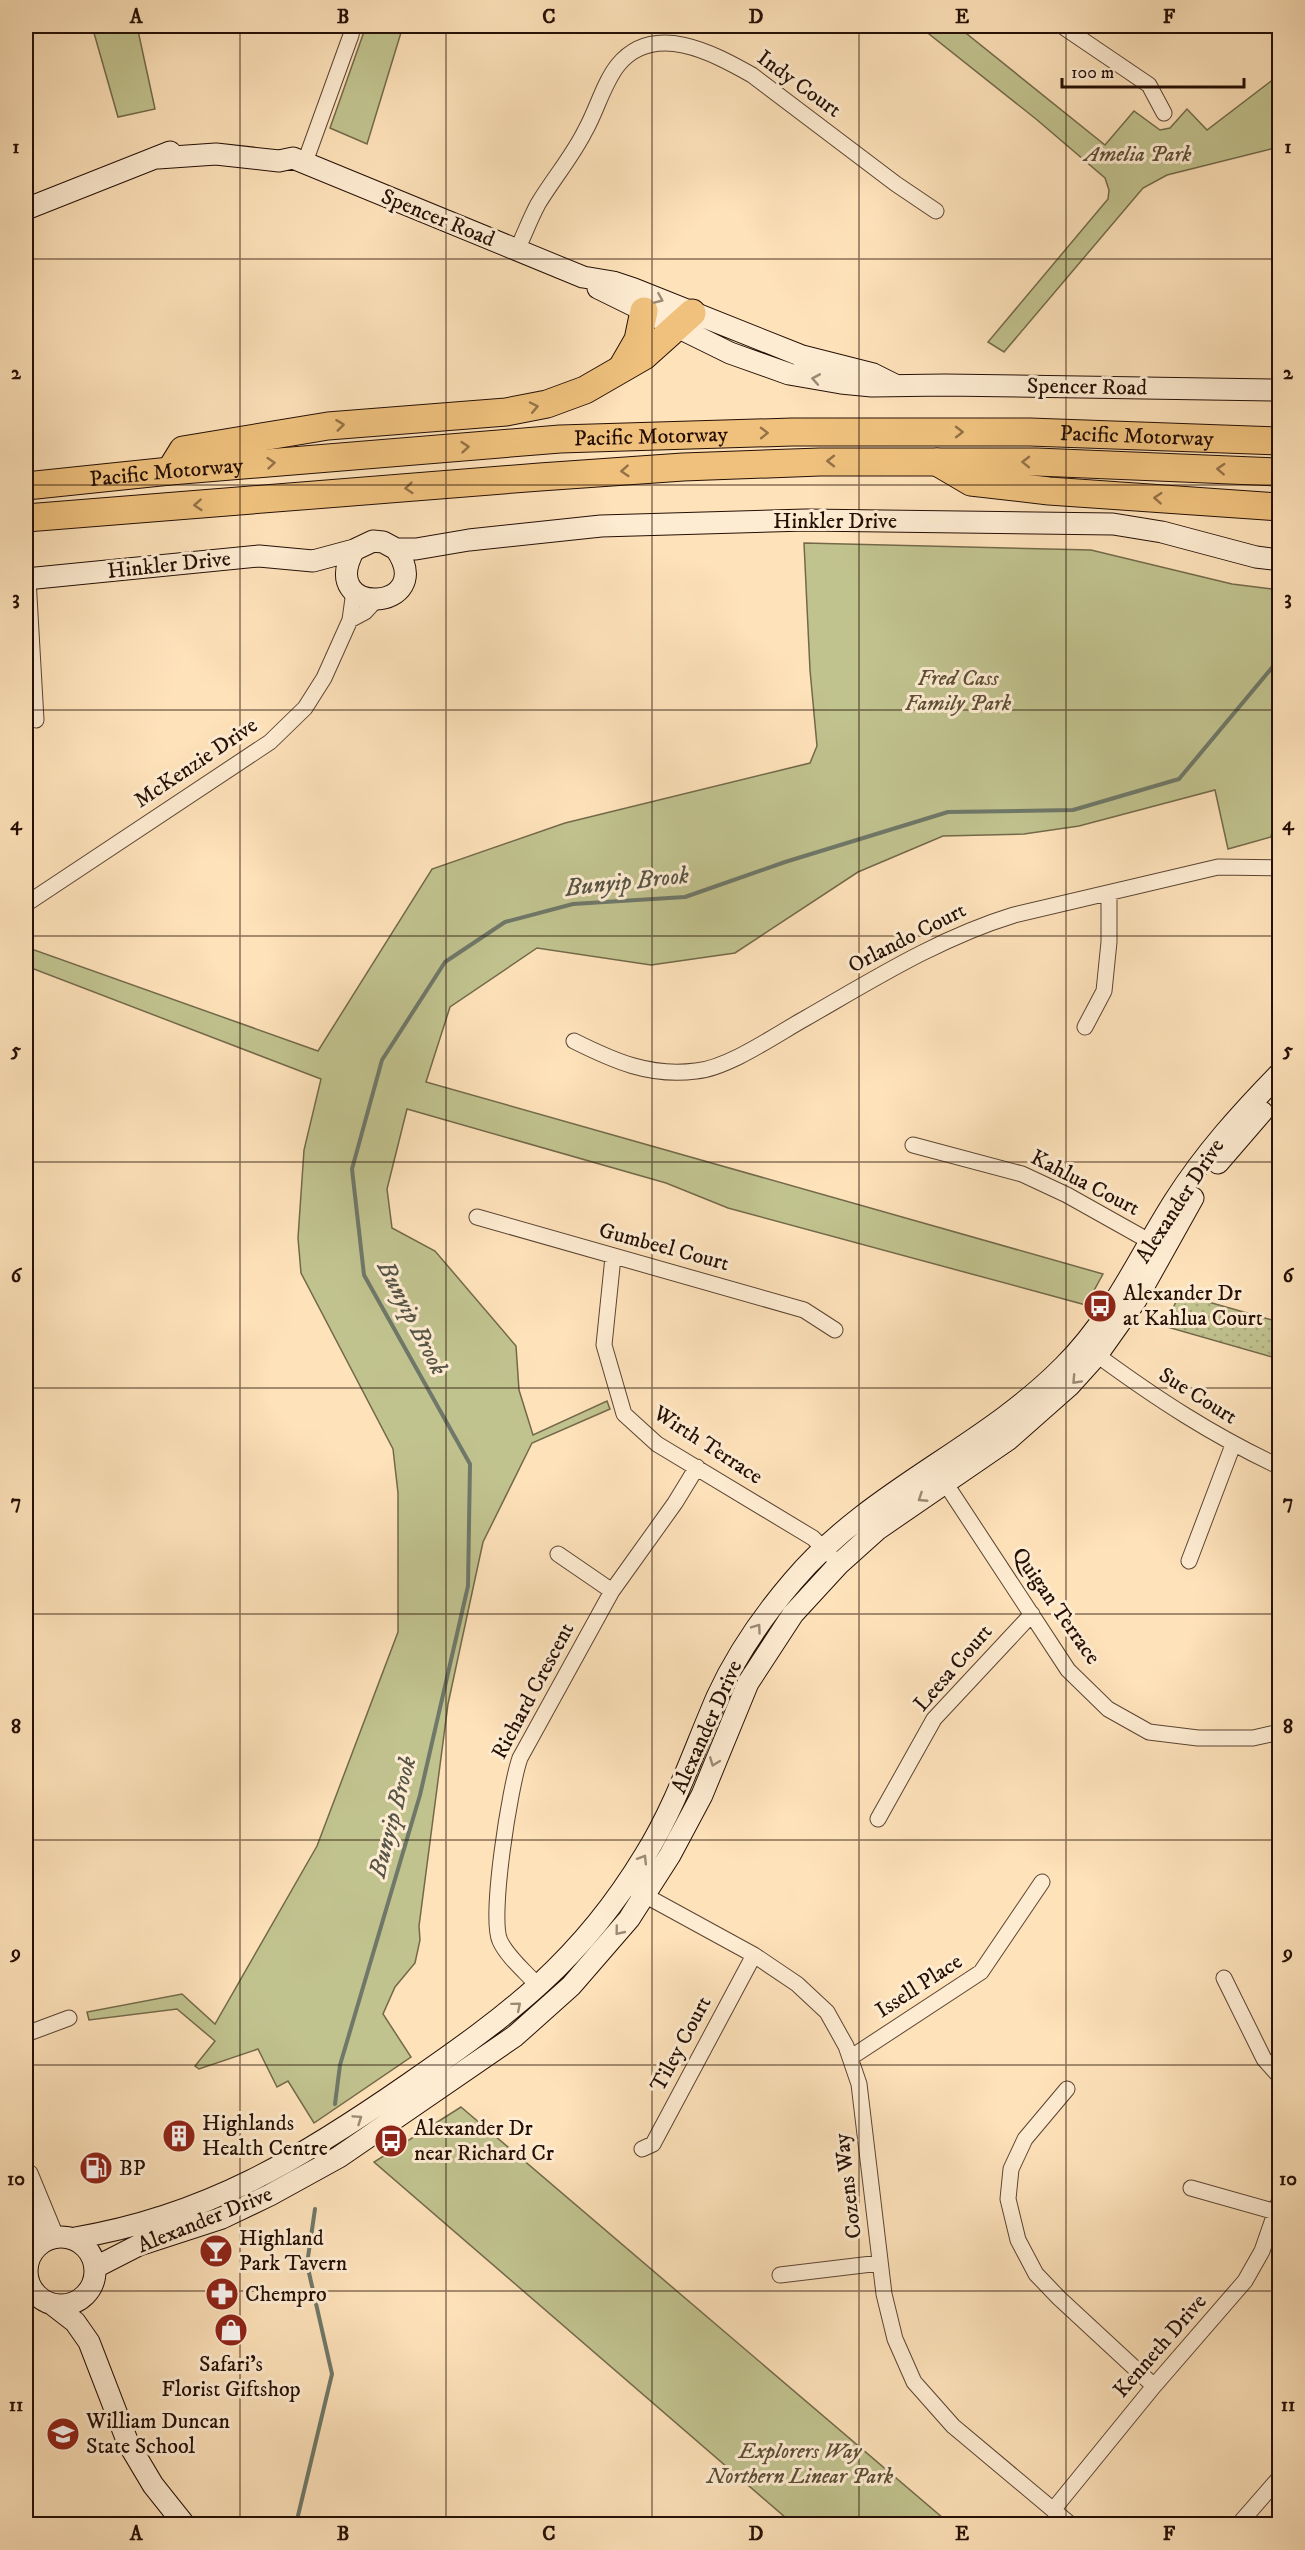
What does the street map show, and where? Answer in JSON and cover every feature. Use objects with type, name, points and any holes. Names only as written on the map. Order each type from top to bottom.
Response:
[{"type":"highway","points":[[623,366],[638,340],[644,311]]},
{"type":"highway","points":[[170,471],[183,450],[328,426],[506,412],[537,407],[585,390],[623,366],[644,356],[684,320]]},
{"type":"highway","name":"Pacific Motorway","points":[[26,486],[170,471],[560,439],[726,434],[1041,432],[1280,441]]},
{"type":"highway","points":[[935,461],[971,482],[1049,491],[1280,507]]},
{"type":"highway","name":"Pacific Motorway","points":[[26,518],[683,467],[935,461],[1125,465],[1280,472]]},
{"type":"main road","name":"Spencer Road","points":[[26,209],[158,158],[216,148],[279,161],[299,160],[583,277],[604,291],[644,311],[684,320]]},
{"type":"main road","name":"Spencer Road","points":[[583,277],[613,282],[634,289],[684,320],[730,353],[789,374],[852,384],[1280,390]]},
{"type":"main road","name":"Hinkler Drive","points":[[27,579],[259,556],[313,561],[354,550],[373,541],[383,542],[396,549],[439,547],[469,540],[601,526],[806,520],[1104,523],[1162,532],[1280,560]]},
{"type":"main road","name":"Hinkler Drive","points":[[313,561],[351,586],[364,598],[376,600],[394,594],[404,578],[439,547]]},
{"type":"main road","name":"Hinkler Drive","points":[[1230,549],[1280,548]]},
{"type":"main road","points":[[396,549],[404,560],[404,578]]},
{"type":"main road","points":[[351,586],[347,563],[354,550]]},
{"type":"main road","name":"Alexander Drive","points":[[96,2266],[139,2246],[222,2218],[339,2157],[515,2036],[586,1970],[629,1919],[645,1896],[702,1796],[725,1734],[754,1673],[793,1614],[839,1564],[905,1509],[946,1483],[1029,1423],[1069,1386],[1097,1355],[1136,1300],[1171,1207],[1204,1158],[1230,1125],[1278,1082]]},
{"type":"main road","name":"Alexander Drive","points":[[46,2246],[139,2226],[205,2203],[291,2161],[380,2104],[488,2029],[539,1987],[594,1930],[626,1885],[666,1817],[718,1695],[743,1648],[794,1579],[824,1548],[868,1509],[1010,1414],[1067,1363],[1102,1323],[1158,1246]]},
{"type":"main road","points":[[41,2302],[69,2305],[80,2300],[89,2292],[94,2282],[96,2266],[89,2249],[46,2246],[27,2263],[29,2282],[41,2302],[75,2322],[89,2342],[128,2443],[153,2485],[184,2524]]},
{"type":"main road","points":[[89,2292],[89,2342]]},
{"type":"street","points":[[299,160],[353,26]]},
{"type":"street","points":[[1062,26],[1149,85],[1164,113]]},
{"type":"street","name":"Indy Court","points":[[517,250],[537,207],[586,129],[619,65],[634,52],[652,45],[674,43],[688,46],[728,61],[752,75],[896,184],[936,211]]},
{"type":"street","points":[[27,579],[36,720]]},
{"type":"street","name":"McKenzie Drive","points":[[26,904],[270,742],[305,708],[324,678],[350,620],[351,586]]},
{"type":"street","name":"McKenzie Drive","points":[[350,620],[365,612],[376,600]]},
{"type":"street","name":"Orlando Court","points":[[574,1041],[617,1062],[662,1072],[696,1071],[744,1054],[906,959],[948,939],[1014,915],[1218,867],[1280,868]]},
{"type":"street","points":[[1085,1027],[1104,991],[1109,894]]},
{"type":"street","name":"Kahlua Court","points":[[913,1145],[1022,1174],[1067,1195],[1158,1246]]},
{"type":"street","name":"Gumbeel Court","points":[[477,1217],[804,1310],[835,1329]]},
{"type":"street","name":"Wirth Terrace","points":[[613,1257],[604,1345],[624,1414],[657,1444],[813,1538],[839,1564]]},
{"type":"street","name":"Sue Court","points":[[1097,1355],[1174,1410],[1233,1445],[1280,1467]]},
{"type":"street","points":[[1189,1560],[1233,1445]]},
{"type":"street","name":"Quigan Terrace","points":[[933,1466],[1068,1670],[1108,1709],[1149,1732],[1198,1738],[1253,1738],[1280,1732]]},
{"type":"street","name":"Richard Crescent","points":[[539,1987],[505,1949],[496,1930],[510,1794],[520,1758],[612,1591],[675,1503],[697,1467]]},
{"type":"street","points":[[558,1554],[612,1591]]},
{"type":"street","name":"Leesa Court","points":[[878,1819],[934,1719],[1032,1614]]},
{"type":"street","name":"Issell Place","points":[[850,2058],[981,1972],[1042,1882]]},
{"type":"street","name":"Cozens Way","points":[[626,1885],[754,1955],[797,1984],[827,2012],[850,2058],[859,2084],[884,2294],[895,2339],[914,2382],[953,2426],[1070,2524]]},
{"type":"street","name":"Tiley Court","points":[[642,2149],[653,2144],[754,1955]]},
{"type":"street","points":[[1224,1978],[1263,2059],[1280,2078]]},
{"type":"street","points":[[26,2034],[69,2018]]},
{"type":"street","points":[[1068,2090],[1025,2139],[1011,2169],[1008,2199],[1018,2240],[1036,2274],[1154,2386]]},
{"type":"street","points":[[26,2174],[30,2173],[40,2198],[46,2246]]},
{"type":"street","points":[[1191,2188],[1278,2206]]},
{"type":"street","name":"Kenneth Drive","points":[[1053,2510],[1154,2386],[1245,2281],[1262,2251],[1278,2206]]},
{"type":"street","points":[[780,2275],[880,2263]]},
{"type":"street","points":[[1239,2524],[1280,2477]]},
{"type":"green space","points":[[26,26],[72,26],[26,33]]},
{"type":"green space","points":[[92,26],[137,26],[155,109],[118,117]]},
{"type":"green space","points":[[366,26],[403,26],[367,144],[330,128]]},
{"type":"green space","name":"Amelia Park","points":[[919,26],[957,26],[1105,145],[1134,111],[1160,130],[1170,128],[1187,109],[1207,130],[1279,75],[1279,147],[1167,175],[1143,188],[1004,352],[988,342],[1108,199],[1109,190],[1105,178],[1036,119]]},
{"type":"green space","name":"Fred Cass Family Park","points":[[804,543],[1091,550],[1232,584],[1279,590],[1280,789],[1271,837],[1228,849],[1215,790],[1079,826],[1024,834],[943,836],[858,872],[735,953],[651,965],[537,948],[450,1007],[426,1082],[1103,1274],[1086,1305],[728,1208],[666,1183],[407,1109],[387,1189],[392,1228],[435,1251],[516,1346],[519,1390],[533,1435],[607,1401],[610,1409],[532,1443],[483,1542],[448,1704],[419,1926],[420,1940],[415,1963],[395,1987],[383,2014],[411,2057],[314,2123],[288,2081],[277,2087],[258,2049],[199,2069],[195,2066],[215,2041],[177,2009],[89,2020],[87,2012],[182,1994],[215,2024],[317,1846],[398,1632],[398,1493],[393,1449],[301,1273],[298,1238],[304,1150],[321,1079],[26,966],[26,947],[318,1051],[432,869],[565,823],[810,763],[817,746],[810,670]]},
{"type":"green space","points":[[1180,1294],[1279,1322],[1279,1359],[1164,1326]]},
{"type":"green space","name":"Explorers Way Northern Linear Park","points":[[461,2107],[950,2524],[793,2524],[374,2162]]},
{"type":"waterway","name":"Bunyip Brook","points":[[335,2104],[340,2065],[420,1795],[468,1586],[470,1464],[364,1275],[352,1169],[382,1060],[445,962],[505,922],[573,904],[685,897],[785,862],[948,812],[1073,810],[1179,779],[1280,658]]},
{"type":"waterway","name":"Bunyip Brook","points":[[296,2524],[332,2374],[307,2264],[315,2209]]},
{"type":"place","name":"Alexander Dr at Kahlua Court","points":[[1100,1306]]},
{"type":"place","name":"Highlands Health Centre","points":[[179,2136]]},
{"type":"place","name":"Alexander Dr near Richard Cr","points":[[391,2141]]},
{"type":"place","name":"BP","points":[[96,2168]]},
{"type":"place","name":"Highland Park Tavern","points":[[216,2251]]},
{"type":"place","name":"Chempro","points":[[222,2294]]},
{"type":"place","name":"Safari's Florist Giftshop","points":[[231,2330]]},
{"type":"place","name":"William Duncan State School","points":[[63,2434]]}]
